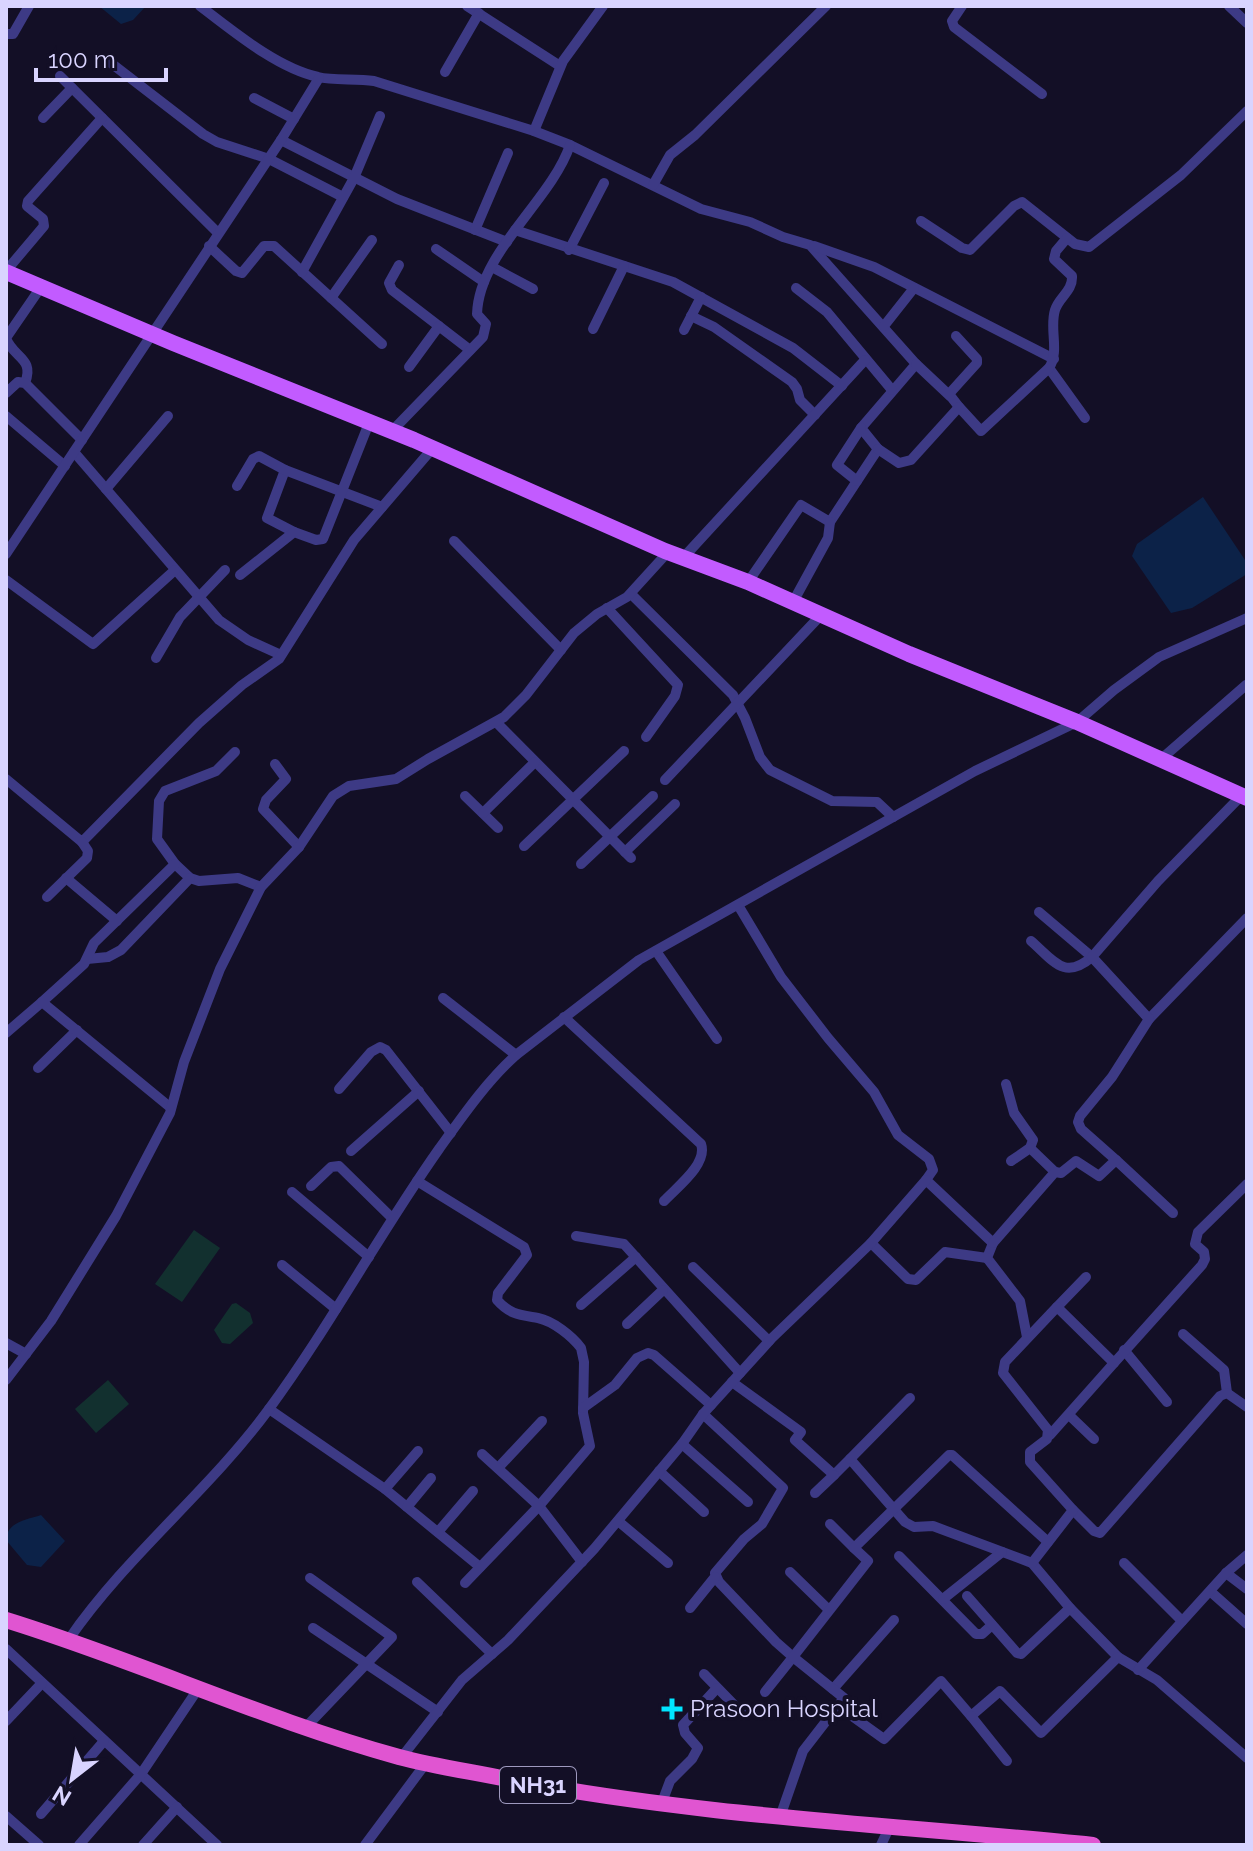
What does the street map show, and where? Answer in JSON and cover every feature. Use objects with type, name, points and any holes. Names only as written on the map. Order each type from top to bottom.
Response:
[{"type":"highway","name":"NH31","points":[[6,1620],[69,1639],[305,1728],[401,1758],[558,1789],[661,1805],[1093,1845]]},
{"type":"main road","points":[[6,271],[676,555],[748,582],[1244,797]]},
{"type":"street","points":[[6,34],[10,36],[15,32],[29,6]]},
{"type":"street","points":[[200,6],[263,52],[319,78],[347,77],[374,81],[534,131],[710,212],[750,222],[783,237],[874,267],[1052,364],[1085,418]]},
{"type":"street","points":[[467,6],[560,66]]},
{"type":"street","points":[[534,131],[560,66],[603,6]]},
{"type":"street","points":[[653,185],[670,155],[695,135],[826,6]]},
{"type":"street","points":[[962,6],[952,21],[954,27],[1042,94]]},
{"type":"street","points":[[1229,6],[1247,23]]},
{"type":"street","points":[[445,72],[479,13]]},
{"type":"street","points":[[107,60],[203,134],[217,142],[269,159],[343,197]]},
{"type":"street","points":[[60,76],[218,233]]},
{"type":"street","points":[[6,554],[269,159],[319,78]]},
{"type":"street","points":[[43,118],[72,88]]},
{"type":"street","points":[[254,98],[294,119]]},
{"type":"street","points":[[302,272],[354,178],[380,116]]},
{"type":"street","points":[[921,221],[970,250],[1014,206],[1022,202],[1067,238],[1082,246],[1095,244],[1181,175],[1245,116]]},
{"type":"street","points":[[6,271],[44,226],[43,219],[27,206],[28,201],[102,118]]},
{"type":"street","points":[[281,140],[430,214],[507,242]]},
{"type":"street","points":[[391,432],[486,330],[486,324],[477,314],[484,282],[515,230],[560,171],[570,145]]},
{"type":"street","points":[[475,230],[508,153]]},
{"type":"street","points":[[569,250],[604,183]]},
{"type":"street","points":[[515,230],[569,250],[661,277],[793,348],[842,386]]},
{"type":"street","points":[[810,245],[916,364],[981,431],[1052,364],[1055,310],[1073,282],[1072,276],[1056,262],[1054,255],[1067,238]]},
{"type":"street","points":[[331,298],[372,240]]},
{"type":"street","points":[[209,246],[242,273],[264,246],[271,244],[382,344]]},
{"type":"street","points":[[436,249],[484,282]]},
{"type":"street","points":[[399,265],[389,287],[470,350]]},
{"type":"street","points":[[593,329],[624,266]]},
{"type":"street","points":[[492,267],[533,289]]},
{"type":"street","points":[[25,383],[29,373],[27,364],[6,338],[41,287]]},
{"type":"street","points":[[796,288],[827,312],[892,390]]},
{"type":"street","points":[[884,326],[914,288]]},
{"type":"street","points":[[684,330],[701,297]]},
{"type":"street","points":[[691,316],[714,327],[792,382],[800,400],[815,415]]},
{"type":"street","points":[[409,367],[439,326]]},
{"type":"street","points":[[950,396],[977,363],[977,359],[956,336]]},
{"type":"street","points":[[6,1380],[51,1321],[116,1216],[171,1108],[184,1062],[220,969],[261,887],[299,847],[340,790],[396,779],[496,722],[526,695],[585,623],[631,594],[676,555],[865,360]]},
{"type":"street","points":[[857,481],[837,465],[861,428],[916,364]]},
{"type":"street","points":[[6,393],[18,382],[25,383],[82,440]]},
{"type":"street","points":[[861,428],[878,449],[899,463],[911,460],[959,407]]},
{"type":"street","points":[[6,416],[65,466]]},
{"type":"street","points":[[106,489],[168,416]]},
{"type":"street","points":[[285,470],[267,518],[294,532],[316,540],[323,539],[369,423]]},
{"type":"street","points":[[82,842],[199,723],[281,655],[354,540],[432,449]]},
{"type":"street","points":[[793,602],[828,538],[830,522],[878,449]]},
{"type":"street","points":[[74,452],[198,598],[233,630],[281,655]]},
{"type":"street","points":[[237,486],[253,459],[259,456],[285,470],[382,507]]},
{"type":"street","points":[[748,582],[801,505],[830,522]]},
{"type":"street","points":[[240,575],[294,532]]},
{"type":"street","points":[[454,541],[561,650]]},
{"type":"street","points":[[6,580],[93,644],[175,570]]},
{"type":"street","points":[[156,658],[175,623],[225,570]]},
{"type":"street","points":[[631,594],[737,701],[760,757],[770,770],[832,801],[877,802],[893,817]]},
{"type":"street","points":[[607,608],[678,685],[675,696],[646,737]]},
{"type":"street","points":[[665,780],[821,615]]},
{"type":"street","points":[[69,1639],[116,1578],[187,1504],[269,1409],[303,1363],[417,1181],[451,1133],[516,1055],[639,960],[975,771],[1077,722],[1159,657],[1247,618]]},
{"type":"street","points":[[1160,760],[1246,685]]},
{"type":"street","points":[[496,722],[628,855],[675,804]]},
{"type":"street","points":[[524,846],[624,751]]},
{"type":"street","points":[[235,752],[216,771],[171,787],[161,795],[157,839],[175,864],[190,878],[206,882],[238,878],[261,887]]},
{"type":"street","points":[[483,813],[535,762]]},
{"type":"street","points":[[275,764],[286,779],[266,800],[263,809],[299,847]]},
{"type":"street","points":[[6,779],[82,842],[88,855],[47,897]]},
{"type":"street","points":[[465,796],[498,828]]},
{"type":"street","points":[[581,864],[653,796]]},
{"type":"street","points":[[1031,941],[1065,968],[1075,969],[1092,957],[1158,881],[1244,797]]},
{"type":"street","points":[[6,1033],[87,959],[94,943],[175,864]]},
{"type":"street","points":[[66,878],[117,921]]},
{"type":"street","points":[[87,959],[108,957],[121,950],[190,878]]},
{"type":"street","points":[[401,1758],[462,1680],[492,1654],[582,1562],[740,1373],[871,1243],[933,1170],[929,1159],[898,1135],[874,1092],[781,977],[738,905]]},
{"type":"street","points":[[1039,912],[1092,957],[1149,1019]]},
{"type":"street","points":[[1173,1213],[1081,1129],[1078,1122],[1112,1077],[1149,1019],[1247,918]]},
{"type":"street","points":[[656,951],[717,1039]]},
{"type":"street","points":[[443,998],[516,1055]]},
{"type":"street","points":[[42,1002],[171,1108]]},
{"type":"street","points":[[564,1017],[701,1144],[703,1156],[698,1164],[664,1201]]},
{"type":"street","points":[[38,1068],[77,1030]]},
{"type":"street","points":[[339,1089],[371,1052],[380,1047],[386,1050],[451,1133]]},
{"type":"street","points":[[1006,1084],[1014,1113],[1033,1140],[1030,1148],[1011,1161]]},
{"type":"street","points":[[351,1151],[419,1091]]},
{"type":"street","points":[[1030,1148],[1055,1172],[1061,1173],[1076,1161],[1099,1176],[1116,1160]]},
{"type":"street","points":[[311,1186],[331,1167],[339,1166],[392,1218]]},
{"type":"street","points":[[987,1258],[993,1243],[1055,1172]]},
{"type":"street","points":[[926,1180],[993,1243]]},
{"type":"street","points":[[417,1181],[524,1247],[527,1255],[498,1293],[497,1300],[517,1316],[552,1323],[581,1348],[584,1362],[583,1408],[590,1446],[539,1506],[465,1583]]},
{"type":"street","points":[[1227,1393],[1220,1396],[1100,1533],[1073,1510],[1030,1462],[1030,1452],[1069,1415],[1202,1265],[1204,1252],[1195,1244],[1198,1232],[1247,1184]]},
{"type":"street","points":[[292,1192],[369,1257]]},
{"type":"street","points":[[576,1236],[624,1244],[740,1373]]},
{"type":"street","points":[[871,1243],[908,1279],[916,1280],[945,1252],[987,1258],[1020,1301],[1027,1337]]},
{"type":"street","points":[[581,1305],[636,1257]]},
{"type":"street","points":[[282,1265],[336,1309]]},
{"type":"street","points":[[693,1267],[769,1341]]},
{"type":"street","points":[[1050,1435],[1003,1373],[1005,1362],[1086,1277]]},
{"type":"street","points":[[627,1324],[663,1290]]},
{"type":"street","points":[[1057,1307],[1114,1363]]},
{"type":"street","points":[[1183,1334],[1224,1370],[1227,1393]]},
{"type":"street","points":[[6,1343],[26,1354]]},
{"type":"street","points":[[1124,1350],[1167,1402]]},
{"type":"street","points":[[583,1408],[615,1385],[637,1358],[648,1353],[654,1355],[783,1488],[762,1524],[717,1567],[715,1577],[690,1608]]},
{"type":"street","points":[[732,1382],[801,1432],[795,1440],[834,1475]]},
{"type":"street","points":[[1227,1393],[1247,1407]]},
{"type":"street","points":[[815,1493],[910,1398]]},
{"type":"street","points":[[269,1409],[385,1489],[480,1567]]},
{"type":"street","points":[[1069,1415],[1094,1439]]},
{"type":"street","points":[[498,1468],[542,1421]]},
{"type":"street","points":[[682,1444],[748,1502]]},
{"type":"street","points":[[385,1489],[418,1451]]},
{"type":"street","points":[[482,1454],[539,1506],[582,1562]]},
{"type":"street","points":[[854,1548],[952,1455],[1048,1542]]},
{"type":"street","points":[[850,1459],[905,1522],[914,1527],[933,1526],[1032,1563],[1118,1657],[1157,1680],[1247,1758]]},
{"type":"street","points":[[659,1471],[704,1512]]},
{"type":"street","points":[[407,1507],[431,1478]]},
{"type":"street","points":[[438,1532],[473,1491]]},
{"type":"street","points":[[1032,1563],[1073,1510]]},
{"type":"street","points":[[618,1521],[668,1563]]},
{"type":"street","points":[[765,1692],[868,1561],[830,1524]]},
{"type":"street","points":[[943,1599],[1002,1552]]},
{"type":"street","points":[[1138,1670],[1226,1573],[1247,1555]]},
{"type":"street","points":[[899,1556],[976,1634],[982,1634],[992,1625]]},
{"type":"street","points":[[1124,1563],[1182,1621]]},
{"type":"street","points":[[790,1572],[828,1609]]},
{"type":"street","points":[[1226,1573],[1247,1589]]},
{"type":"street","points":[[715,1577],[765,1631],[844,1698],[803,1751],[780,1817]]},
{"type":"street","points":[[305,1728],[392,1637],[310,1578]]},
{"type":"street","points":[[417,1582],[492,1654]]},
{"type":"street","points":[[1211,1592],[1247,1624]]},
{"type":"street","points":[[967,1596],[1021,1654],[1070,1608]]},
{"type":"street","points":[[833,1689],[894,1620]]},
{"type":"street","points":[[313,1628],[438,1712]]},
{"type":"street","points":[[6,1649],[217,1845]]},
{"type":"street","points":[[971,1716],[1000,1691],[1041,1733],[1118,1657]]},
{"type":"street","points":[[704,1674],[743,1714]]},
{"type":"street","points":[[838,1706],[884,1739],[941,1681],[1007,1761]]},
{"type":"street","points":[[6,1721],[42,1683]]},
{"type":"street","points":[[661,1805],[670,1781],[697,1753],[698,1748],[685,1733],[683,1725],[717,1688]]},
{"type":"street","points":[[79,1845],[141,1774],[198,1689]]},
{"type":"street","points":[[41,1814],[104,1741]]},
{"type":"street","points":[[365,1845],[426,1763]]},
{"type":"street","points":[[143,1845],[177,1807]]},
{"type":"street","points":[[6,1816],[39,1845]]},
{"type":"street","points":[[881,1845],[889,1828]]},
{"type":"green space","points":[[194,1230],[220,1248],[182,1302],[155,1284]]},
{"type":"green space","points":[[236,1303],[250,1313],[253,1323],[230,1344],[222,1343],[214,1330],[232,1304]]},
{"type":"green space","points":[[108,1380],[129,1404],[96,1433],[75,1409]]},
{"type":"water","points":[[99,6],[146,6],[133,20],[121,24]]},
{"type":"water","points":[[1203,497],[1247,563],[1247,574],[1192,608],[1171,613],[1132,556],[1137,544]]},
{"type":"water","points":[[41,1515],[65,1541],[41,1567],[27,1565],[6,1540],[14,1525]]},
{"type":"place","name":"Prasoon Hospital","points":[[672,1709]]}]
